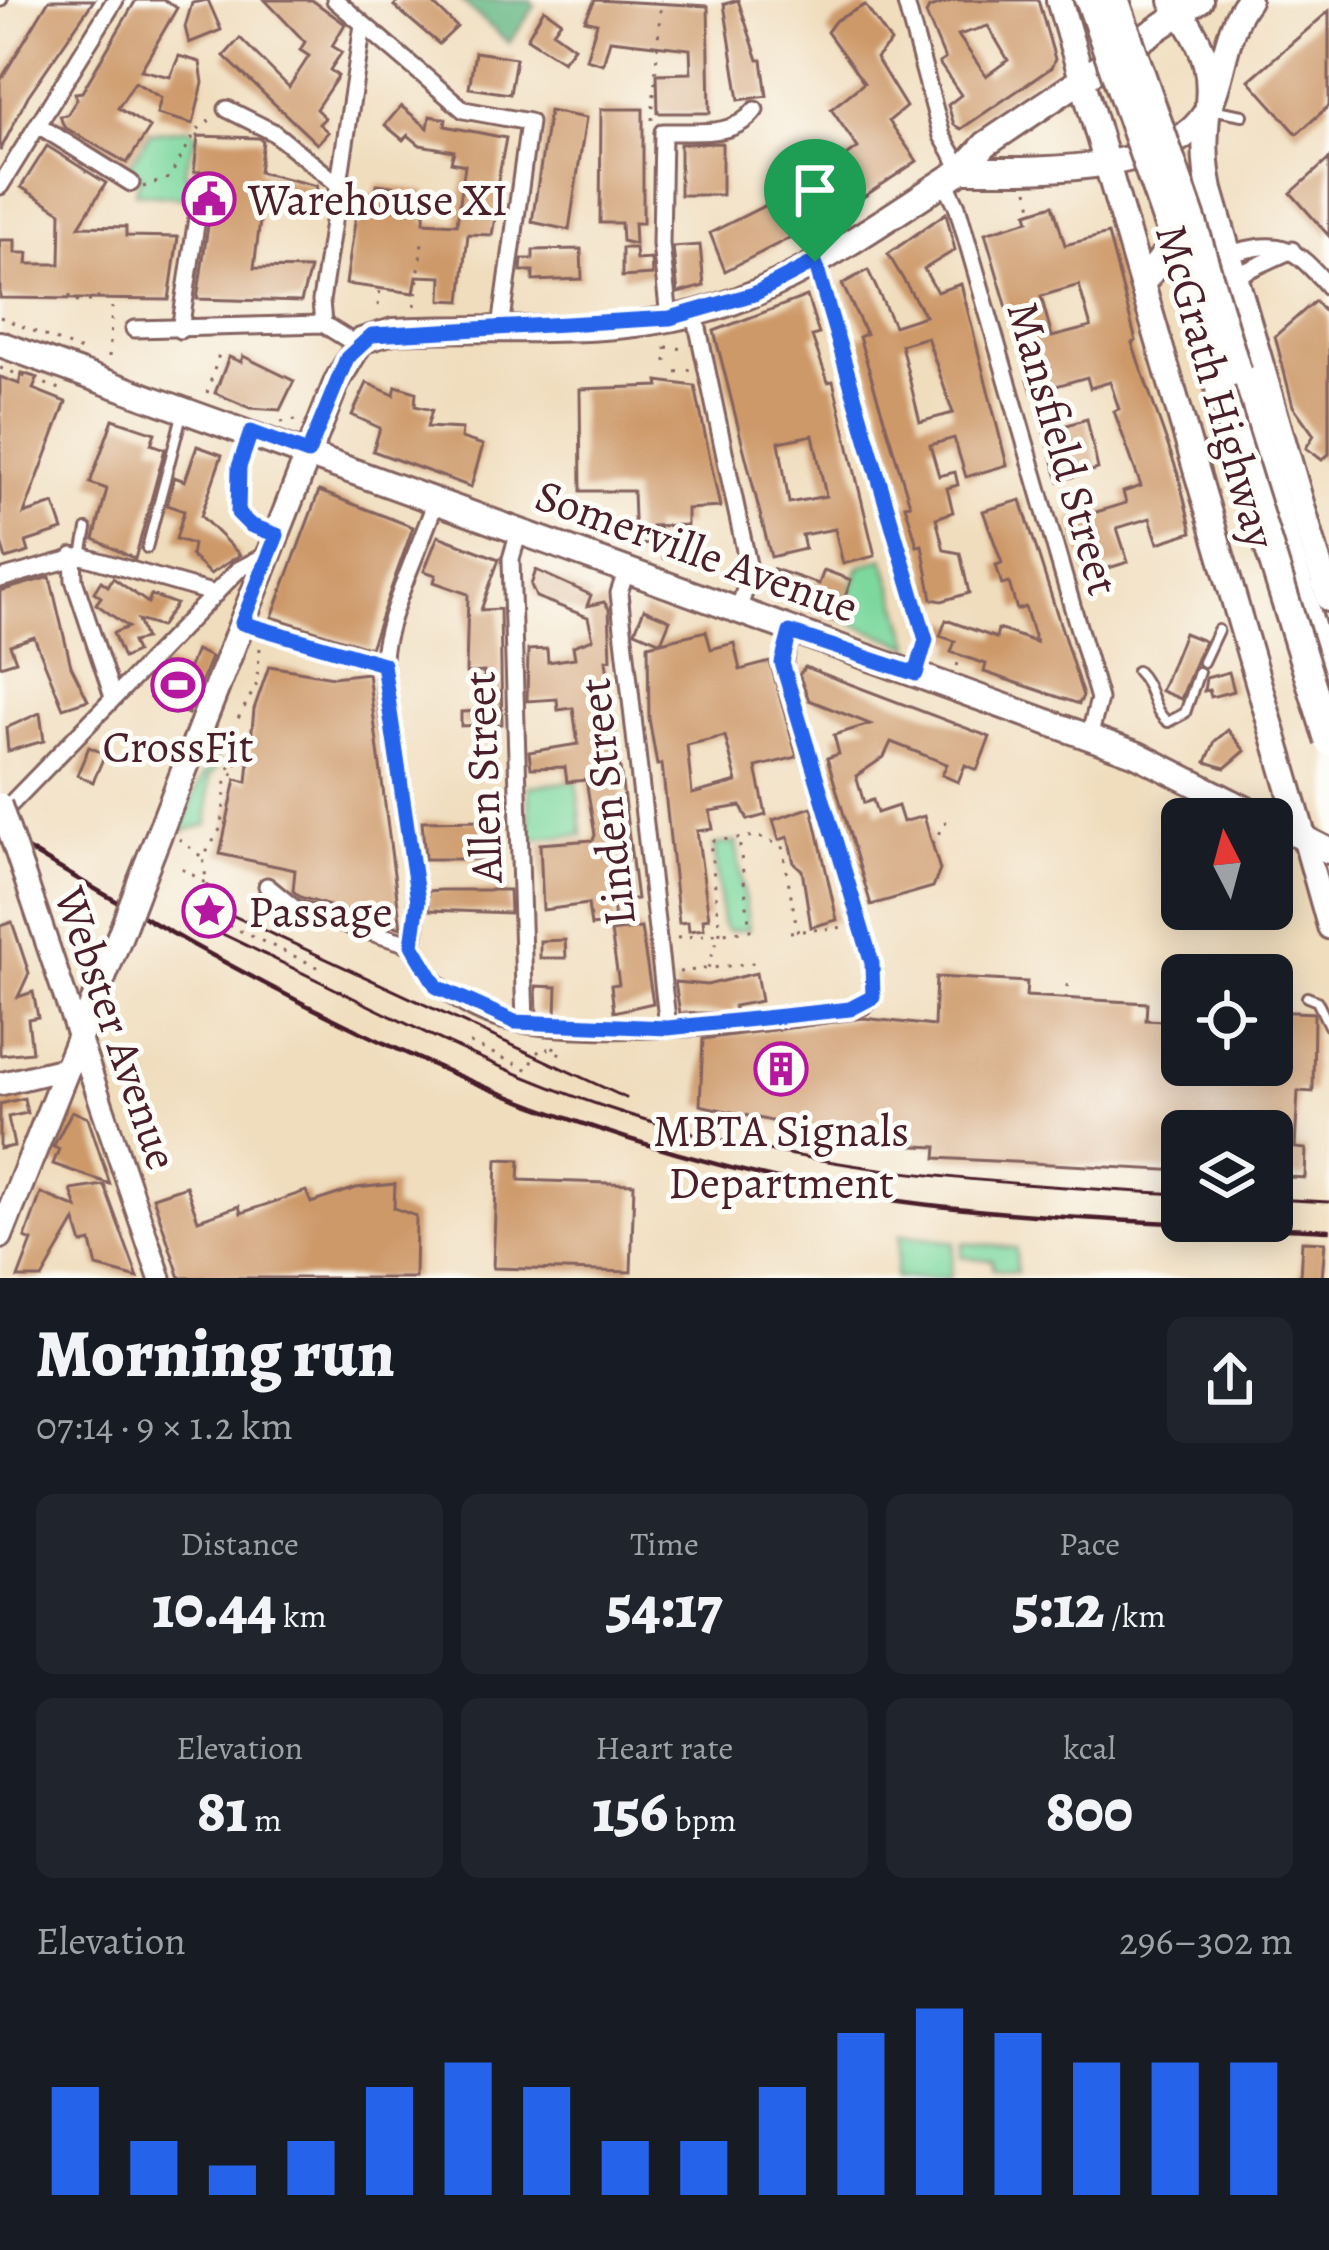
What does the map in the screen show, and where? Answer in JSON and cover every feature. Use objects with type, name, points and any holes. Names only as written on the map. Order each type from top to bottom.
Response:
[{"type":"highway","name":"McGrath Highway","points":[[1087,0],[1168,225],[1329,741]]},
{"type":"highway","name":"McGrath Highway","points":[[1115,0],[1180,184],[1329,690]]},
{"type":"main road","name":"McGrath Highway","points":[[1059,0],[1304,838]]},
{"type":"main road","points":[[954,176],[1107,162],[1174,144],[1208,108],[1248,0]]},
{"type":"main road","points":[[0,1236],[308,453],[357,345],[392,331],[668,329],[695,314],[754,294],[954,176],[986,144],[1082,81],[1184,4]]},
{"type":"main road","name":"McGrath Highway","points":[[1184,4],[1208,60],[1205,167],[1329,599]]},
{"type":"main road","points":[[1106,64],[1102,81],[1107,162]]},
{"type":"main road","points":[[1203,245],[1232,265],[1220,297],[1195,307],[1171,307],[1145,289],[1159,258],[1179,246],[1203,245]]},
{"type":"main road","name":"Somerville Avenue","points":[[0,344],[102,364],[185,408],[436,500],[520,524],[790,632],[1136,754],[1223,798]]},
{"type":"main road","name":"Webster Avenue","points":[[4,807],[160,1278]]},
{"type":"main road","name":"Somerville Avenue","points":[[1293,833],[1304,838]]},
{"type":"main road","points":[[1304,838],[1329,851]]},
{"type":"main road","points":[[1304,838],[1329,928]]},
{"type":"main road","points":[[0,1084],[67,1068]]},
{"type":"street","points":[[0,186],[115,0]]},
{"type":"street","points":[[335,0],[464,110],[529,122],[501,328]]},
{"type":"street","name":"Mansfield Street","points":[[905,0],[954,176],[957,206],[1099,699],[1089,737]]},
{"type":"street","points":[[323,324],[321,301],[344,187],[363,25]]},
{"type":"street","points":[[227,109],[273,132],[344,187]]},
{"type":"street","points":[[668,329],[661,244],[663,132],[722,130],[744,124],[755,110]]},
{"type":"street","points":[[38,124],[131,184]]},
{"type":"street","points":[[180,330],[202,185]]},
{"type":"street","points":[[1232,265],[1292,250],[1329,287]]},
{"type":"street","points":[[815,262],[926,640],[916,674]]},
{"type":"street","points":[[695,314],[750,574],[739,611]]},
{"type":"street","points":[[134,329],[323,324],[357,345]]},
{"type":"street","points":[[436,500],[383,664],[418,901],[412,945],[437,987],[505,1020],[668,1028],[850,1009],[873,997],[872,963],[783,671],[790,632]]},
{"type":"street","name":"Allen Street","points":[[520,524],[511,559],[525,1022]]},
{"type":"street","points":[[4,807],[238,570],[273,544]]},
{"type":"street","points":[[0,579],[77,556],[215,594]]},
{"type":"street","points":[[77,556],[74,580],[113,697]]},
{"type":"street","name":"Linden Street","points":[[627,569],[619,593],[668,1028]]},
{"type":"street","points":[[242,623],[383,664]]},
{"type":"street","points":[[267,886],[294,908],[412,945]]},
{"type":"lane","points":[[1087,0],[1106,64]]},
{"type":"lane","points":[[1208,108],[1243,115]]},
{"type":"lane","points":[[147,548],[185,408]]},
{"type":"lane","points":[[251,432],[239,467],[238,513],[273,544]]},
{"type":"lane","points":[[77,556],[87,529]]},
{"type":"lane","points":[[1137,671],[1151,684],[1161,717],[1168,722],[1185,713],[1218,630]]},
{"type":"lane","points":[[1307,997],[1317,1001],[1329,1026]]},
{"type":"path","points":[[661,0],[654,42],[652,128],[663,132]]},
{"type":"path","points":[[169,178],[197,130],[227,109]]},
{"type":"path","points":[[131,184],[137,188],[183,178]]},
{"type":"path","points":[[344,187],[376,194]]},
{"type":"path","points":[[1028,189],[1034,212]]},
{"type":"path","points":[[415,306],[422,242]]},
{"type":"path","points":[[378,306],[380,289]]},
{"type":"path","points":[[70,296],[70,301],[98,301],[98,296]]},
{"type":"path","points":[[0,317],[102,364],[112,307]]},
{"type":"path","points":[[666,364],[668,329]]},
{"type":"path","points":[[666,347],[686,347],[691,371],[676,372]]},
{"type":"path","points":[[207,393],[220,350]]},
{"type":"path","points":[[292,429],[296,420]]},
{"type":"path","points":[[663,560],[660,528],[671,526]]},
{"type":"path","points":[[203,858],[222,826],[226,781],[234,772],[234,726],[256,686],[260,645]]},
{"type":"path","points":[[957,666],[961,655]]},
{"type":"path","points":[[216,754],[234,772]]},
{"type":"path","points":[[932,844],[950,815]]},
{"type":"path","points":[[708,968],[720,932],[710,841],[757,836],[782,845],[798,934]]},
{"type":"path","points":[[667,939],[750,930],[739,838]]},
{"type":"path","points":[[178,841],[186,840],[203,858],[208,900],[202,914],[324,970]]},
{"type":"path","points":[[182,868],[206,884]]},
{"type":"path","points":[[790,932],[844,929],[850,922]]},
{"type":"path","points":[[670,973],[761,962]]},
{"type":"path","points":[[1066,999],[1068,976]]},
{"type":"path","points":[[537,1053],[543,1047],[561,1054],[544,1040],[544,1033]]},
{"type":"path","points":[[470,1042],[529,1070],[533,1060]]},
{"type":"green space","points":[[460,0],[531,0],[535,6],[509,43]]},
{"type":"green space","points":[[191,128],[196,135],[184,174],[193,175],[189,198],[135,193],[141,174],[129,166],[150,133]]},
{"type":"green space","points":[[884,558],[912,647],[840,619],[859,567]]},
{"type":"green space","points":[[212,754],[219,764],[209,777],[208,824],[179,832]]},
{"type":"green space","points":[[577,781],[582,835],[530,839],[529,786]]},
{"type":"green space","points":[[736,842],[749,929],[728,931],[722,924],[714,845]]},
{"type":"green space","points":[[900,1235],[954,1242],[950,1278],[895,1278]]},
{"type":"green space","points":[[963,1243],[1016,1248],[1017,1272],[993,1269],[993,1260],[961,1257]]},
{"type":"building","points":[[49,0],[94,0],[28,96],[0,151],[0,81]]},
{"type":"building","points":[[136,0],[165,0],[177,8],[141,70],[170,77],[179,56],[200,62],[203,83],[193,124],[157,114],[161,98],[135,82],[118,108],[150,128],[127,163],[64,127],[60,116],[67,115],[77,99],[75,93],[82,92]]},
{"type":"building","points":[[208,0],[221,30],[189,43],[185,27],[192,3]]},
{"type":"building","points":[[265,0],[312,0],[345,24],[332,46],[342,52],[330,70],[338,76],[316,109],[325,118],[319,124],[328,132],[317,144],[224,56],[240,38],[289,87],[309,56],[300,50],[305,42]]},
{"type":"building","points":[[400,0],[429,0],[457,27],[439,44],[394,6]]},
{"type":"building","points":[[595,0],[708,6],[710,113],[658,113],[657,74],[691,73],[690,49],[610,40],[603,64],[586,59],[597,23],[585,20]]},
{"type":"building","points":[[738,0],[758,60],[762,60],[767,96],[739,100],[724,4]]},
{"type":"building","points":[[955,0],[1038,0],[1055,59],[1051,68],[961,129],[954,125],[948,105],[961,95],[939,63],[945,59],[926,14],[929,8]],"holes":[[[988,26],[1008,60],[986,76],[958,35]]]},
{"type":"building","points":[[865,5],[891,42],[876,58],[906,107],[889,121],[917,161],[844,210],[725,271],[710,233],[806,185],[858,148],[831,109],[864,83],[827,32],[835,21]]},
{"type":"building","points":[[544,9],[561,21],[553,32],[574,47],[563,61],[527,38]]},
{"type":"building","points":[[1329,11],[1329,106],[1297,134],[1249,80]]},
{"type":"building","points":[[475,52],[516,58],[510,94],[469,88]]},
{"type":"building","points":[[401,106],[428,128],[430,116],[446,119],[445,126],[506,138],[497,186],[504,188],[501,206],[497,206],[492,235],[468,234],[461,301],[441,300],[442,277],[417,276],[414,293],[346,284],[359,194],[375,196],[377,184],[425,191],[424,222],[457,224],[465,165],[451,162],[454,151],[420,145],[408,135],[403,140],[385,125]]},
{"type":"building","points":[[601,109],[643,109],[643,223],[634,223],[635,244],[622,241],[621,223],[600,223]]},
{"type":"building","points":[[549,111],[586,118],[569,230],[532,222]]},
{"type":"building","points":[[198,136],[259,138],[263,141],[259,172],[317,186],[315,203],[264,189],[254,268],[310,269],[301,302],[197,299],[214,186],[214,171],[194,172]]},
{"type":"building","points":[[722,143],[722,195],[680,195],[680,144]]},
{"type":"building","points":[[47,146],[106,183],[79,226],[126,227],[126,236],[178,237],[169,300],[0,298],[0,240],[15,240],[15,253],[28,253],[27,264],[60,264],[61,212],[21,187]]},
{"type":"building","points":[[1329,159],[1329,236],[1291,193]]},
{"type":"building","points":[[1053,205],[1065,245],[1108,234],[1136,341],[1132,343],[1178,474],[1192,532],[1158,543],[1150,518],[1117,528],[1128,562],[1086,575],[1070,520],[1126,503],[1123,492],[1141,486],[1114,411],[1119,409],[1110,382],[1090,388],[1087,377],[1032,393],[985,233],[1029,220],[1027,213]],"holes":[[[1079,285],[1091,327],[1052,337],[1041,296]]]},
{"type":"building","points":[[946,213],[955,250],[924,269],[937,292],[961,284],[1007,465],[966,477],[954,438],[930,445],[939,476],[955,472],[958,485],[947,488],[953,512],[936,518],[944,550],[960,553],[969,593],[942,601],[932,599],[922,545],[917,546],[905,505],[910,504],[859,337],[866,334],[842,284],[868,270],[894,326],[925,316],[888,254]],"holes":[[[927,337],[953,413],[920,422],[901,345]]]},
{"type":"building","points":[[700,245],[704,286],[678,293],[673,247]]},
{"type":"building","points":[[622,248],[635,248],[636,260],[651,259],[652,275],[622,277]]},
{"type":"building","points":[[581,249],[582,279],[533,281],[533,271],[521,271],[522,259],[533,259],[533,250]]},
{"type":"building","points":[[807,296],[819,334],[812,336],[828,382],[833,381],[875,556],[843,564],[835,529],[802,535],[805,549],[771,557],[714,331]],"holes":[[[813,435],[826,496],[789,503],[779,442]]]},
{"type":"building","points":[[1315,301],[1329,317],[1329,454],[1322,460],[1306,448],[1314,435],[1293,406],[1275,336]]},
{"type":"building","points":[[243,356],[294,381],[280,410],[250,408],[215,393],[229,357],[241,362]]},
{"type":"building","points":[[22,373],[38,378],[33,389],[66,402],[24,514],[54,504],[63,530],[26,542],[29,552],[6,559],[0,540],[0,377],[19,384]]},
{"type":"building","points":[[658,381],[695,386],[720,507],[687,509],[687,525],[652,526],[653,544],[635,545],[633,491],[581,491],[580,389],[659,386]]},
{"type":"building","points":[[367,383],[394,395],[396,386],[416,392],[415,406],[432,410],[427,427],[462,429],[461,438],[483,445],[471,487],[373,451],[380,428],[352,415]]},
{"type":"building","points":[[113,419],[155,433],[151,444],[165,449],[135,559],[94,539],[107,489],[90,483]]},
{"type":"building","points":[[1087,419],[1098,469],[1059,481],[1044,432]]},
{"type":"building","points":[[197,446],[222,455],[201,516],[240,555],[210,574],[191,556],[193,544],[176,539],[184,511],[167,505],[174,477],[185,481]]},
{"type":"building","points":[[319,491],[413,527],[370,648],[272,617]]},
{"type":"building","points":[[1021,500],[1083,696],[1079,704],[984,672],[986,664],[951,652],[955,641],[940,636],[946,620],[996,638],[998,629],[1036,642],[1025,607],[1017,610],[1009,583],[1002,585],[996,565],[1002,563],[983,511]]},
{"type":"building","points":[[438,536],[499,559],[481,610],[500,609],[502,724],[461,726],[461,712],[486,711],[484,672],[466,673],[468,594],[434,582],[436,575],[424,571]]},
{"type":"building","points":[[774,569],[819,584],[824,570],[851,580],[837,621],[771,596],[769,575],[776,577]]},
{"type":"building","points":[[536,570],[591,595],[587,606],[604,602],[609,609],[611,659],[606,660],[637,899],[613,902],[615,923],[591,926],[588,904],[543,910],[540,844],[593,840],[595,835],[586,780],[567,782],[565,767],[531,768],[529,752],[578,744],[573,708],[558,710],[557,699],[527,701],[528,650],[547,649],[548,662],[575,658],[573,646],[593,639],[588,617],[536,597],[531,585]]},
{"type":"building","points":[[50,577],[71,666],[88,700],[63,708],[34,637],[10,645],[16,661],[0,666],[0,591]]},
{"type":"building","points":[[113,578],[148,603],[151,595],[176,604],[160,627],[138,620],[145,639],[132,642],[136,652],[123,658],[113,633],[128,627],[96,604],[101,597],[94,592],[101,581],[108,586]]},
{"type":"building","points":[[644,609],[670,620],[661,642],[635,631]]},
{"type":"building","points":[[706,631],[711,649],[734,643],[740,670],[770,662],[797,757],[756,767],[766,815],[748,820],[741,806],[710,811],[713,829],[697,831],[709,918],[703,919],[704,929],[689,931],[688,922],[679,923],[662,764],[657,765],[649,718],[648,645]],"holes":[[[725,736],[737,782],[692,794],[687,745]]]},
{"type":"building","points":[[1184,633],[1204,641],[1181,699],[1161,691]]},
{"type":"building","name":"CrossFit","points":[[196,650],[211,657],[188,714],[150,698],[164,664],[187,672]]},
{"type":"building","points":[[269,666],[333,677],[368,673],[401,928],[300,897],[293,891],[295,870],[220,854],[236,779],[247,782],[254,709]]},
{"type":"building","points":[[805,667],[990,737],[977,770],[965,765],[958,782],[942,775],[947,764],[891,742],[884,757],[856,776],[864,803],[873,800],[877,813],[898,806],[903,822],[924,816],[940,870],[933,887],[871,905],[827,758],[839,754],[834,735],[870,724],[809,700],[799,675]]},
{"type":"building","points":[[1229,672],[1234,691],[1211,697],[1209,690],[1204,691],[1206,678]]},
{"type":"building","points":[[40,713],[44,741],[8,751],[6,728]]},
{"type":"building","points":[[1228,730],[1245,751],[1225,768],[1206,762],[1215,741]]},
{"type":"building","points":[[89,747],[105,754],[93,782],[77,775]]},
{"type":"building","points":[[812,807],[837,920],[811,927],[802,870],[794,863],[788,837],[779,840],[773,820]]},
{"type":"building","points":[[486,820],[484,859],[425,859],[422,821]]},
{"type":"building","points":[[509,890],[510,913],[429,910],[428,891]]},
{"type":"building","points":[[12,922],[29,973],[18,997],[33,992],[38,1017],[28,1019],[32,1052],[0,1055],[0,926]]},
{"type":"building","points":[[641,928],[653,1003],[614,1012],[611,985],[619,984],[611,932]]},
{"type":"building","points":[[565,940],[566,958],[540,958],[540,941]]},
{"type":"building","points":[[756,973],[761,1001],[734,1006],[735,1013],[680,1013],[675,982],[707,985]]},
{"type":"building","points":[[936,977],[1027,982],[1026,996],[1147,1003],[1146,1020],[1161,1021],[1161,1086],[1293,1086],[1293,1012],[1314,1013],[1313,1092],[1298,1091],[1295,1148],[1306,1149],[1305,1178],[1293,1177],[1293,1110],[1161,1110],[1161,1170],[936,1158],[937,1147],[873,1144],[700,1105],[703,1039],[864,1018],[934,1026]]},
{"type":"building","points":[[536,986],[557,987],[556,1015],[537,1013]]},
{"type":"building","points":[[24,1098],[27,1113],[8,1117],[14,1146],[0,1149],[0,1104]]},
{"type":"building","points":[[72,1111],[88,1118],[110,1184],[53,1164],[59,1149],[53,1147]]},
{"type":"building","points":[[497,1159],[520,1160],[519,1180],[634,1184],[631,1272],[493,1268]]},
{"type":"building","points":[[395,1184],[394,1208],[416,1216],[415,1278],[180,1278],[153,1197],[186,1186],[198,1220],[239,1206],[241,1213],[306,1191],[311,1203],[356,1188]]},
{"type":"building","points":[[104,1185],[138,1278],[97,1267],[91,1242],[82,1244],[75,1221],[42,1278],[18,1278],[32,1241],[25,1238],[41,1193],[77,1208],[71,1190]]},
{"type":"building","points":[[1302,1241],[1325,1242],[1322,1278],[1300,1278]]},
{"type":"tram line","points":[[223,911],[626,1098]]},
{"type":"tram line","points":[[214,930],[505,1069],[675,1128],[818,1160],[890,1170],[1161,1193]]},
{"type":"tram line","points":[[1293,1200],[1329,1202]]},
{"type":"railway","points":[[0,833],[193,945],[382,1042],[579,1122],[684,1155],[795,1183],[927,1205],[1060,1217],[1329,1230]]},
{"type":"place","name":"Warehouse XI","points":[[209,199]]},
{"type":"place","name":"CrossFit","points":[[178,685]]},
{"type":"place","name":"Passage","points":[[209,911]]},
{"type":"place","name":"MBTA Signals Department","points":[[781,1069]]},
{"type":"route","points":[[815,262],[926,640],[916,674],[790,632],[782,663],[872,963],[873,997],[850,1009],[668,1028],[505,1020],[437,987],[412,945],[418,901],[398,791],[383,664],[242,623],[277,535],[250,525],[238,513],[239,467],[251,432],[308,453],[347,358],[372,335],[399,330],[616,325],[695,314],[754,294],[815,262]]}]
